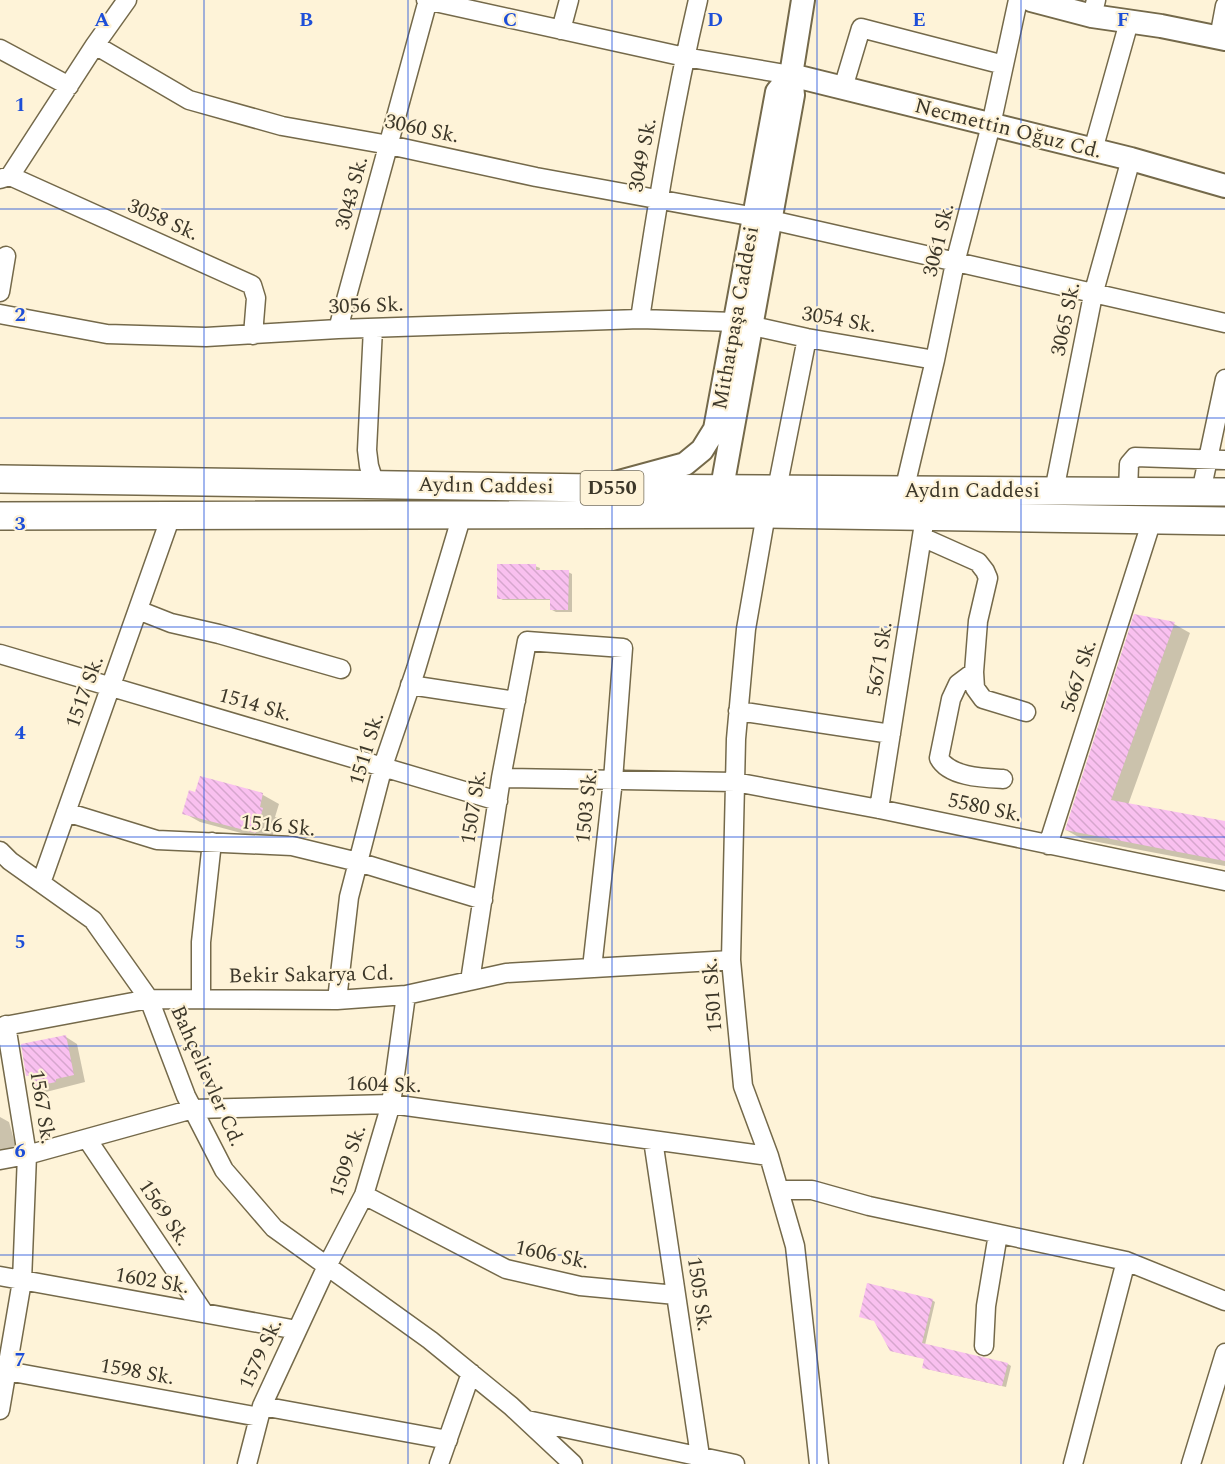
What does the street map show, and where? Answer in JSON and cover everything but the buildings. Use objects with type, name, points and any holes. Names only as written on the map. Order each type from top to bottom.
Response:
[{"type":"highway","name":"Aydın Caddesi","points":[[0,479],[596,488],[719,501],[765,514],[924,527],[1152,520],[1225,521]]},
{"type":"highway","name":"Aydın Caddesi","points":[[0,516],[462,515],[719,501],[777,489],[1213,492]]},
{"type":"main road","name":"Mithatpaşa Caddesi","points":[[719,501],[743,323],[762,218],[777,92],[791,75],[803,0]]},
{"type":"main road","points":[[1031,0],[1094,8],[1129,21],[1222,39]]},
{"type":"main road","name":"Necmettin Oğuz Cd.","points":[[791,75],[1131,159],[1225,186]]},
{"type":"main road","name":"Mithatpaşa Caddesi","points":[[596,488],[685,464],[702,450],[715,429],[743,323]]},
{"type":"street","points":[[5,177],[128,0]]},
{"type":"street","points":[[427,0],[685,57],[791,75]]},
{"type":"street","name":"3043 Sk.","points":[[338,329],[427,0]]},
{"type":"street","points":[[561,30],[569,0]]},
{"type":"street","name":"3049 Sk.","points":[[640,319],[657,200],[698,0]]},
{"type":"street","name":"3061 Sk.","points":[[904,491],[955,262],[991,125],[1018,0]]},
{"type":"street","points":[[1222,39],[1225,6]]},
{"type":"street","points":[[1092,150],[1129,21]]},
{"type":"street","points":[[843,88],[861,28],[1004,65]]},
{"type":"street","name":"3060 Sk.","points":[[95,45],[189,100],[282,126],[389,145],[536,177],[762,218],[1093,295],[1225,323]]},
{"type":"street","points":[[0,49],[69,86]]},
{"type":"street","name":"3065 Sk.","points":[[1054,491],[1093,295],[1131,159]]},
{"type":"street","name":"3058 Sk.","points":[[5,177],[252,285],[256,298],[253,335]]},
{"type":"street","points":[[0,292],[6,256]]},
{"type":"street","name":"3056 Sk.","points":[[0,314],[106,334],[206,337],[338,329],[640,319],[743,323]]},
{"type":"street","name":"3054 Sk.","points":[[743,323],[807,338],[935,360]]},
{"type":"street","points":[[373,328],[367,450],[375,484]]},
{"type":"street","points":[[777,489],[807,338]]},
{"type":"street","points":[[1213,492],[1225,379]]},
{"type":"street","points":[[1128,492],[1129,464],[1135,457],[1216,460]]},
{"type":"street","name":"1501 Sk.","points":[[765,514],[746,629],[738,711],[731,960],[743,1086],[769,1156],[795,1246],[819,1464]]},
{"type":"street","name":"1511 Sk.","points":[[337,1000],[349,897],[358,862],[383,766],[462,515]]},
{"type":"street","name":"1517 Sk.","points":[[41,883],[171,516]]},
{"type":"street","name":"5667 Sk.","points":[[1048,845],[1152,520]]},
{"type":"street","points":[[924,527],[978,562],[988,578],[978,621],[975,688],[983,699],[1026,712]]},
{"type":"street","name":"5671 Sk.","points":[[879,808],[924,527]]},
{"type":"street","points":[[138,610],[171,623],[219,634],[341,669]]},
{"type":"street","name":"1503 Sk.","points":[[527,641],[623,648],[613,780],[592,968]]},
{"type":"street","name":"1507 Sk.","points":[[470,981],[501,778],[527,641]]},
{"type":"street","name":"1514 Sk.","points":[[0,654],[498,801]]},
{"type":"street","points":[[974,672],[963,678],[955,691],[948,712],[939,758],[942,764],[957,771],[984,778],[1003,779]]},
{"type":"street","points":[[410,685],[516,701]]},
{"type":"street","points":[[738,711],[891,734]]},
{"type":"street","name":"5580 Sk.","points":[[501,778],[735,782],[879,808],[1225,881]]},
{"type":"street","name":"1516 Sk.","points":[[66,812],[158,840],[292,846],[358,862],[483,900]]},
{"type":"street","points":[[201,999],[201,942],[212,842]]},
{"type":"street","name":"Bahçelievler Cd.","points":[[0,851],[10,861],[93,920],[149,999],[193,1109],[224,1170],[274,1228],[430,1340],[526,1420],[572,1463]]},
{"type":"street","name":"Bekir Sakarya Cd.","points":[[3,1026],[149,999],[337,1000],[406,995],[506,973],[731,960]]},
{"type":"street","name":"1509 Sk.","points":[[327,1266],[364,1194],[390,1104],[406,995]]},
{"type":"street","name":"1567 Sk.","points":[[0,1410],[22,1281],[27,1155],[3,1026]]},
{"type":"street","name":"1604 Sk.","points":[[0,1160],[27,1155],[193,1109],[390,1104],[769,1156]]},
{"type":"street","name":"1569 Sk.","points":[[87,1138],[204,1313]]},
{"type":"street","name":"1505 Sk.","points":[[653,1140],[700,1456]]},
{"type":"street","points":[[779,1190],[812,1190],[869,1206],[1126,1261],[1225,1301]]},
{"type":"street","name":"1606 Sk.","points":[[364,1194],[506,1269],[580,1286],[676,1295]]},
{"type":"street","points":[[984,1346],[986,1306],[998,1234]]},
{"type":"street","points":[[1073,1464],[1126,1261]]},
{"type":"street","name":"1579 Sk.","points":[[247,1464],[261,1411],[327,1266]]},
{"type":"street","name":"1602 Sk.","points":[[0,1276],[297,1330]]},
{"type":"street","points":[[1191,1464],[1225,1353]]},
{"type":"street","name":"1598 Sk.","points":[[7,1371],[448,1440]]},
{"type":"street","points":[[439,1464],[471,1373]]},
{"type":"street","points":[[526,1420],[735,1464]]}]
